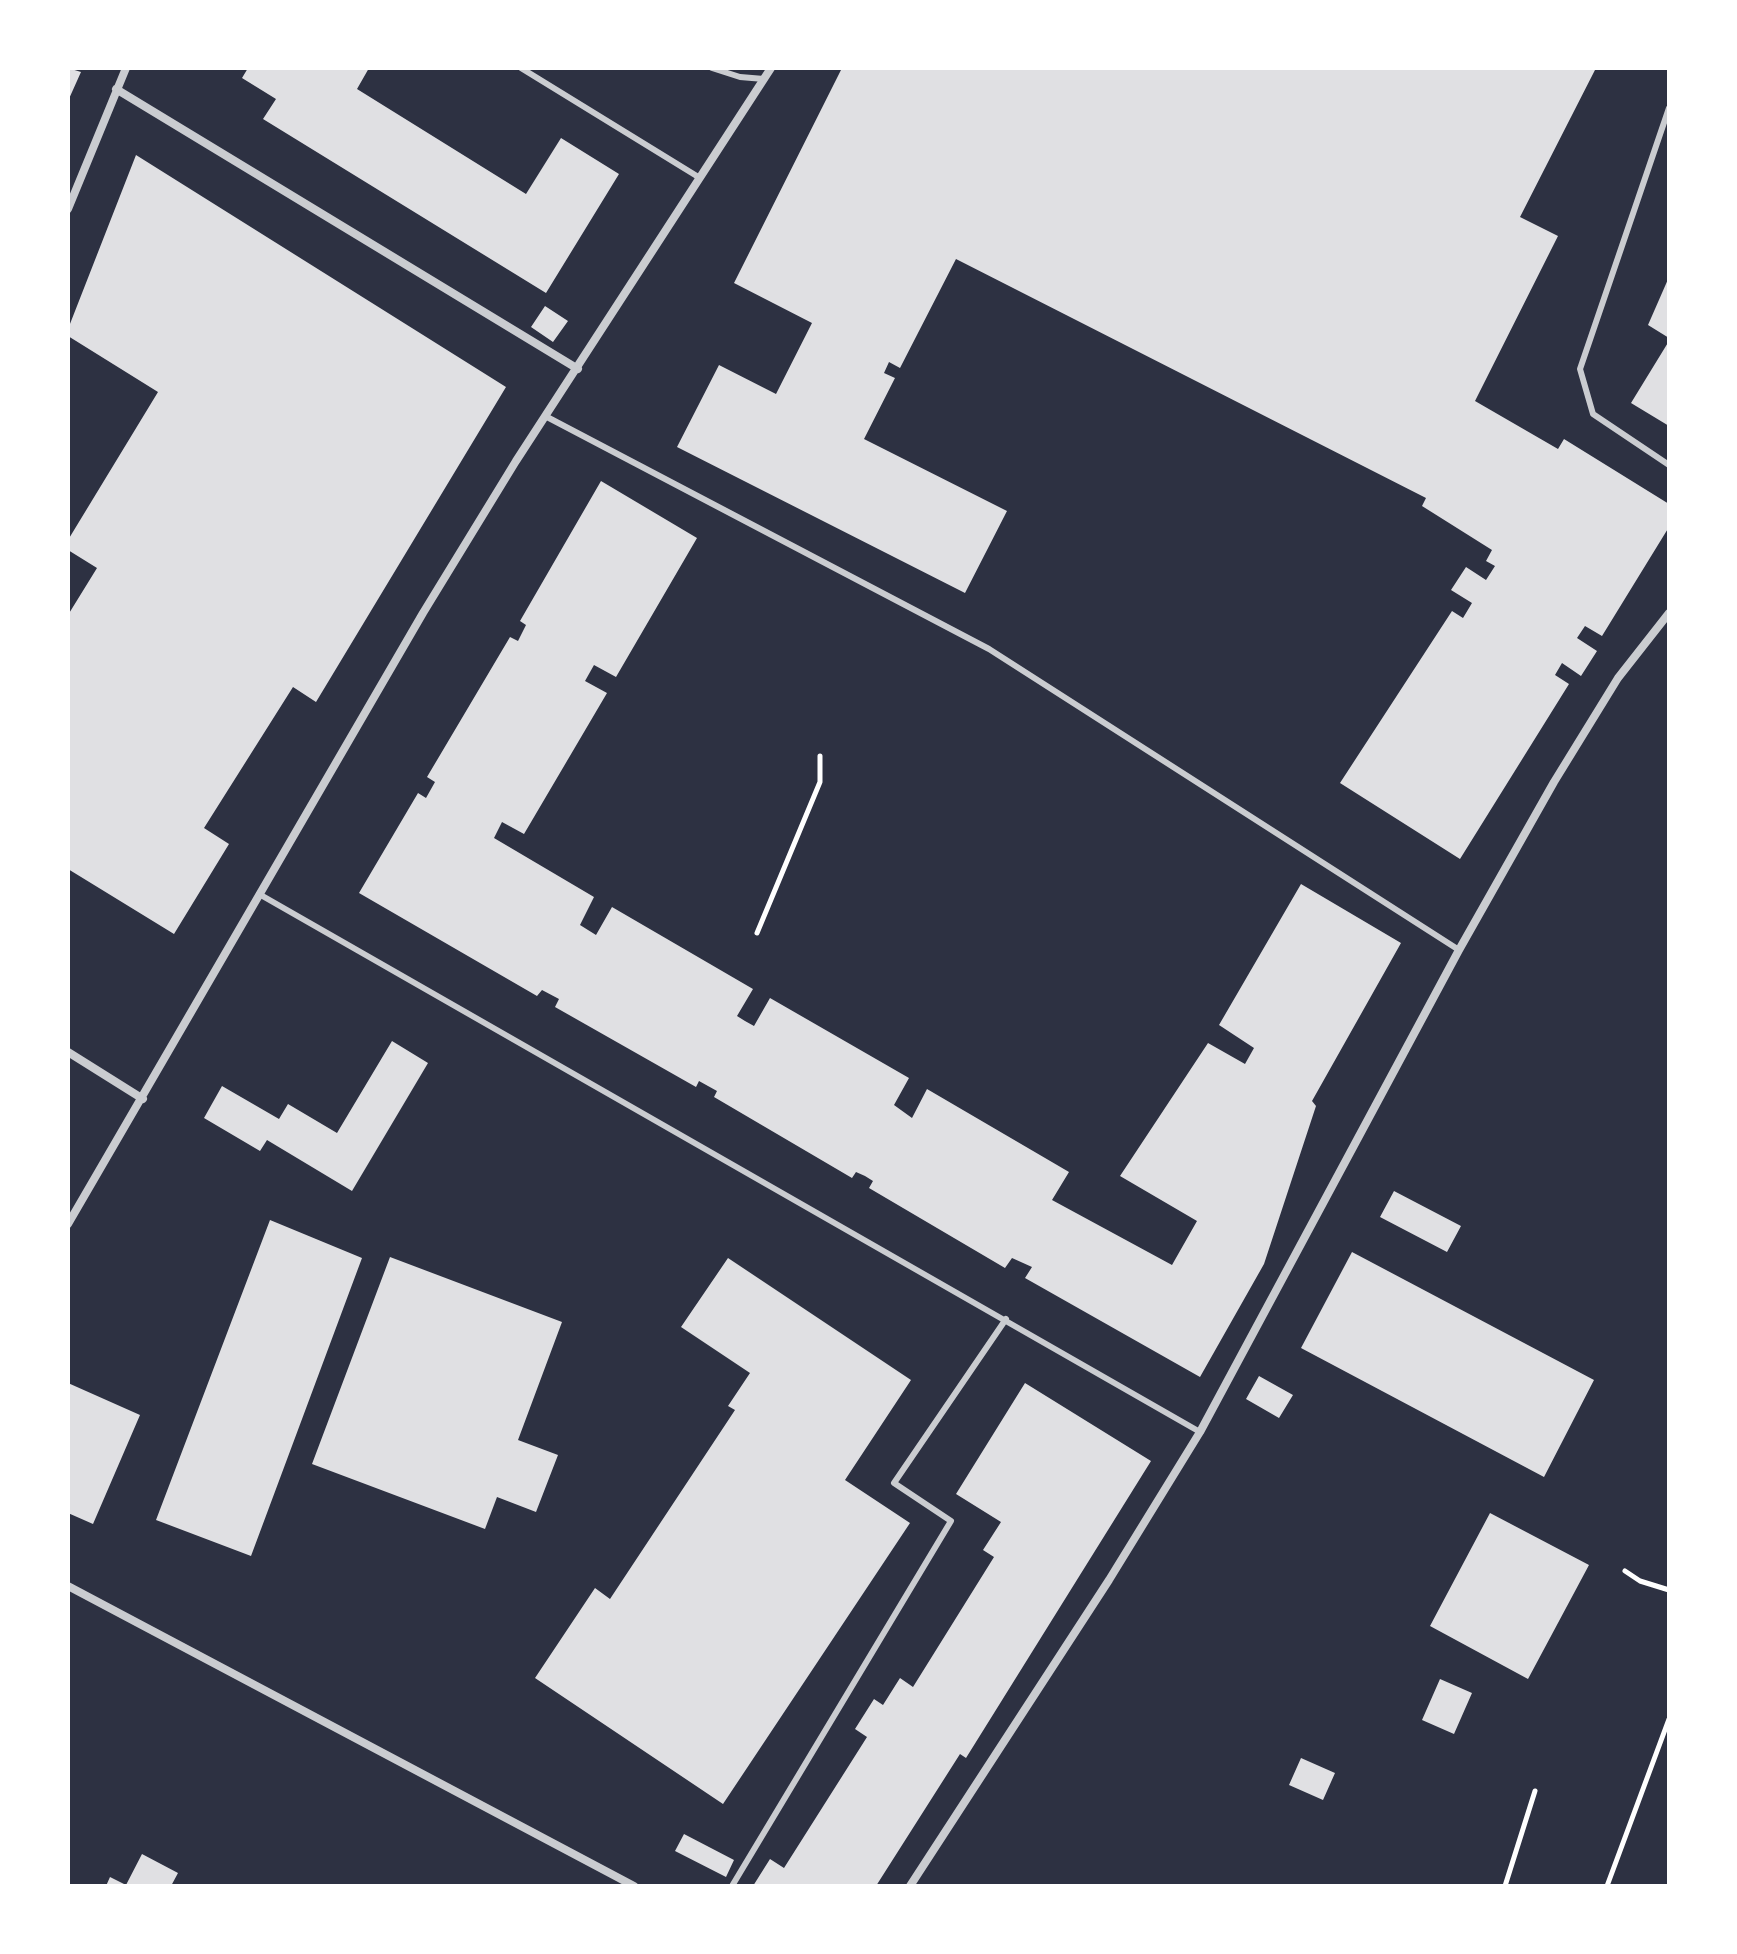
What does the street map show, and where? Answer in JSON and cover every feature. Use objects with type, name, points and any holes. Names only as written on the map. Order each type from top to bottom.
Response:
[{"type":"street","points":[[68,209],[126,68]]},
{"type":"street","points":[[68,1224],[423,613],[771,68]]},
{"type":"street","points":[[116,89],[578,369]]},
{"type":"street","points":[[910,1886],[1109,1580],[1200,1432],[1459,950],[1587,726],[1618,678],[1669,613]]},
{"type":"street","points":[[68,1052],[143,1099]]},
{"type":"street","points":[[68,1586],[634,1886]]},
{"type":"lane","points":[[521,68],[700,178]]},
{"type":"lane","points":[[712,68],[740,77],[764,79]]},
{"type":"lane","points":[[1669,108],[1580,369],[1593,414],[1669,465]]},
{"type":"lane","points":[[547,417],[989,649],[1459,950]]},
{"type":"lane","points":[[259,894],[1200,1432]]},
{"type":"lane","points":[[732,1886],[951,1521],[894,1483],[1006,1319]]},
{"type":"path","points":[[757,933],[820,782],[820,756]]},
{"type":"path","points":[[1625,1571],[1640,1581],[1669,1590]]},
{"type":"path","points":[[1607,1886],[1669,1719]]},
{"type":"path","points":[[1505,1886],[1535,1791]]},
{"type":"building","points":[[68,68],[81,72],[68,101]]},
{"type":"building","points":[[248,68],[369,68],[357,89],[526,194],[561,138],[619,174],[546,293],[263,119],[276,99],[242,78]]},
{"type":"building","points":[[842,68],[1596,68],[1520,217],[1558,236],[1475,401],[1558,449],[1564,439],[1669,504],[1669,527],[1602,636],[1585,626],[1577,638],[1597,651],[1581,676],[1562,663],[1555,675],[1569,684],[1460,859],[1340,783],[1452,611],[1463,618],[1472,603],[1451,590],[1466,567],[1486,580],[1495,566],[1486,561],[1492,550],[1422,506],[1426,498],[956,259],[900,368],[889,362],[884,373],[895,378],[864,439],[1007,511],[965,593],[677,447],[719,365],[776,394],[812,323],[734,283]]},
{"type":"building","points":[[136,155],[506,387],[316,702],[293,687],[204,828],[229,844],[174,934],[68,869],[68,615],[97,568],[68,550],[68,540],[158,392],[68,336],[68,329]]},
{"type":"building","points":[[1669,277],[1669,338],[1648,325]]},
{"type":"building","points":[[545,306],[568,321],[553,342],[531,327]]},
{"type":"building","points":[[1669,341],[1669,426],[1631,403]]},
{"type":"building","points":[[601,481],[697,538],[616,677],[594,665],[585,681],[607,693],[524,834],[502,822],[494,838],[594,897],[580,925],[596,935],[612,907],[753,989],[737,1016],[745,1021],[754,1026],[770,998],[909,1078],[894,1105],[912,1118],[927,1089],[1069,1172],[1052,1200],[1172,1265],[1197,1221],[1120,1176],[1208,1043],[1245,1064],[1254,1048],[1219,1025],[1301,884],[1401,943],[1312,1101],[1316,1106],[1264,1264],[1200,1377],[1025,1278],[1032,1267],[1012,1258],[1005,1268],[869,1188],[873,1181],[865,1176],[856,1172],[852,1178],[714,1097],[717,1091],[699,1081],[696,1087],[555,1007],[559,999],[542,990],[537,996],[359,893],[418,793],[426,798],[435,782],[427,777],[510,637],[518,641],[526,625],[520,621]]},
{"type":"building","points":[[392,1041],[428,1063],[352,1191],[267,1140],[260,1151],[204,1118],[222,1086],[279,1119],[288,1104],[337,1133]]},
{"type":"building","points":[[1394,1191],[1461,1226],[1447,1252],[1380,1217]]},
{"type":"building","points":[[270,1220],[362,1258],[251,1556],[156,1520]]},
{"type":"building","points":[[1352,1252],[1594,1380],[1544,1477],[1301,1348]]},
{"type":"building","points":[[390,1257],[562,1322],[518,1440],[558,1455],[536,1512],[497,1497],[485,1529],[312,1464]]},
{"type":"building","points":[[728,1258],[911,1380],[845,1480],[910,1523],[723,1804],[535,1678],[595,1588],[610,1599],[735,1410],[728,1406],[750,1373],[681,1327]]},
{"type":"building","points":[[1259,1376],[1293,1395],[1279,1418],[1246,1399]]},
{"type":"building","points":[[68,1383],[140,1415],[93,1524],[68,1513]]},
{"type":"building","points":[[1025,1383],[1151,1461],[966,1758],[960,1754],[876,1886],[753,1886],[770,1859],[784,1868],[867,1737],[855,1729],[874,1699],[883,1705],[900,1678],[913,1687],[994,1557],[983,1550],[1001,1522],[956,1494]]},
{"type":"building","points":[[1490,1513],[1589,1565],[1528,1679],[1430,1626]]},
{"type":"building","points":[[1440,1679],[1472,1693],[1454,1734],[1422,1720]]},
{"type":"building","points":[[1301,1758],[1335,1773],[1323,1800],[1289,1785]]},
{"type":"building","points":[[684,1834],[734,1860],[726,1877],[675,1851]]},
{"type":"building","points":[[142,1854],[178,1873],[171,1886],[106,1886],[110,1877],[126,1885]]}]
